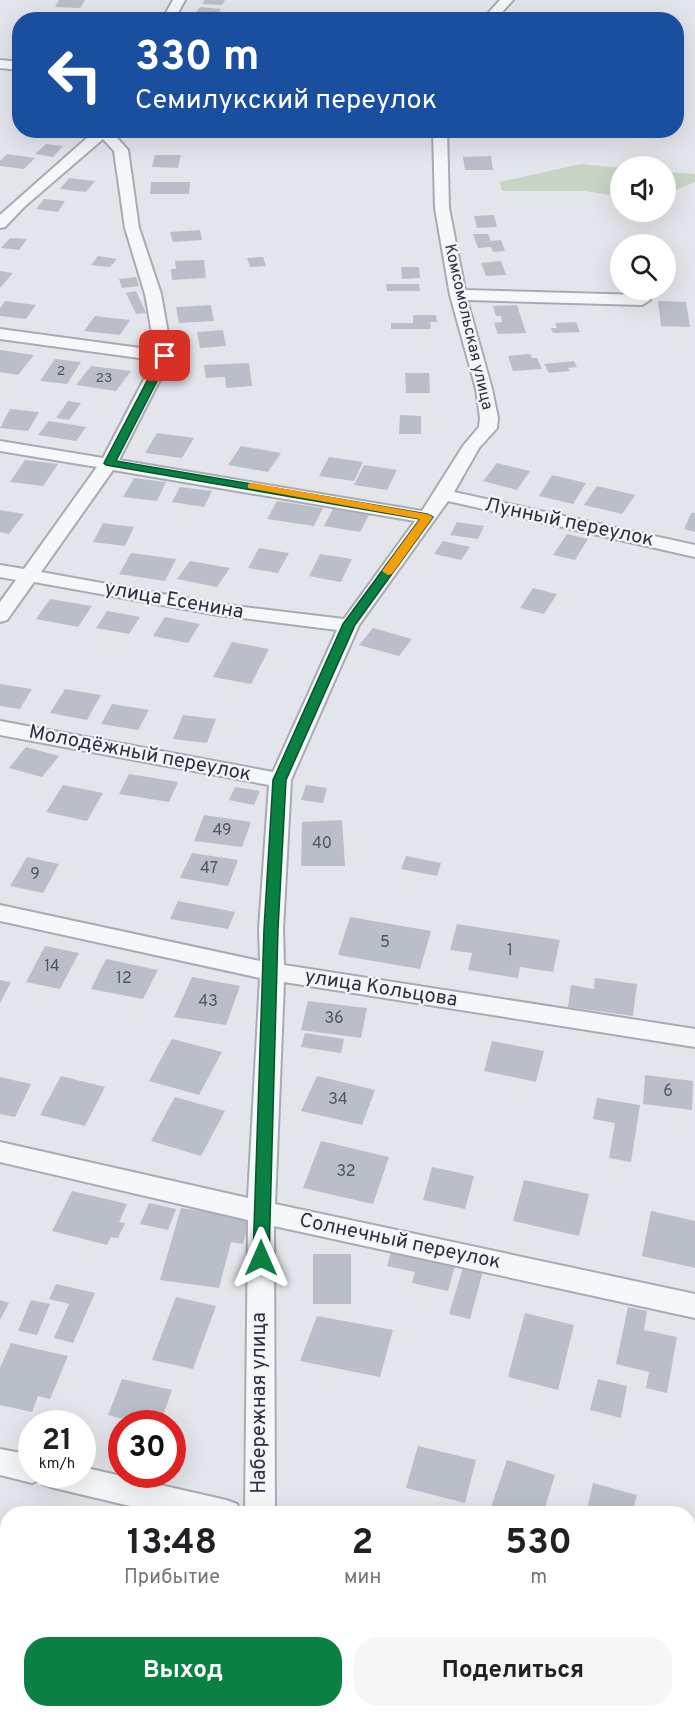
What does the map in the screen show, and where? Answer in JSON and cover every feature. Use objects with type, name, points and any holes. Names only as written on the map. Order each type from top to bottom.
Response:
[{"type":"street","points":[[496,12],[507,0]]},
{"type":"street","points":[[0,224],[19,204],[98,138]]},
{"type":"street","points":[[0,616],[109,463],[165,356],[153,294],[132,228],[121,150],[110,138]]},
{"type":"street","name":"Комсомольская улица","points":[[440,138],[442,208],[458,295],[484,389],[489,418],[488,428],[471,446]]},
{"type":"street","points":[[458,295],[610,299]]},
{"type":"street","points":[[0,334],[165,356]]},
{"type":"street","points":[[0,446],[427,517]]},
{"type":"street","name":"Набережная улица","points":[[260,1506],[261,1212],[272,972],[271,929],[280,780],[349,624],[443,495],[471,446]]},
{"type":"street","name":"Лунный переулок","points":[[443,495],[695,551]]},
{"type":"street","name":"улица Есенина","points":[[0,571],[259,615],[349,624]]},
{"type":"street","name":"Молодёжный переулок","points":[[0,728],[280,780]]},
{"type":"street","name":"улица Кольцова","points":[[0,913],[272,972],[695,1038]]},
{"type":"street","name":"Солнечный переулок","points":[[0,1152],[261,1212],[695,1306]]},
{"type":"street","points":[[0,1462],[18,1466]]},
{"type":"street","points":[[96,1484],[192,1506]]},
{"type":"green space","points":[[581,164],[610,167],[610,195],[586,191],[502,191],[500,182]]},
{"type":"green space","points":[[676,173],[695,174],[695,182],[676,190]]},
{"type":"building","points":[[59,0],[85,0],[80,8],[55,7]]},
{"type":"building","points":[[205,0],[225,0],[222,5],[202,4]]},
{"type":"building","points":[[200,7],[221,9],[219,12],[196,12]]},
{"type":"building","points":[[46,144],[63,146],[53,157],[35,154]]},
{"type":"building","points":[[7,154],[35,158],[24,169],[0,166],[0,161]]},
{"type":"building","points":[[155,155],[181,155],[178,168],[152,167]]},
{"type":"building","points":[[491,156],[493,170],[465,170],[463,157]]},
{"type":"building","points":[[69,178],[95,181],[86,192],[60,189]]},
{"type":"building","points":[[151,182],[190,182],[189,194],[150,194]]},
{"type":"building","points":[[44,199],[65,201],[58,212],[36,209]]},
{"type":"building","points":[[494,215],[497,227],[477,228],[474,216]]},
{"type":"building","points":[[200,230],[202,240],[173,242],[170,232]]},
{"type":"building","points":[[473,234],[488,234],[491,241],[501,240],[505,251],[493,252],[491,247],[478,248]]},
{"type":"building","points":[[10,238],[27,239],[19,250],[1,248]]},
{"type":"building","points":[[98,256],[117,259],[110,267],[91,265]]},
{"type":"building","points":[[263,257],[266,266],[250,267],[247,258]]},
{"type":"building","points":[[204,260],[206,278],[172,280],[171,269],[176,269],[175,261]]},
{"type":"building","points":[[501,261],[506,275],[486,276],[481,263]]},
{"type":"building","points":[[401,267],[419,267],[420,278],[402,279]]},
{"type":"building","points":[[0,271],[13,273],[0,288]]},
{"type":"building","points":[[136,277],[139,286],[122,288],[119,279]]},
{"type":"building","points":[[386,284],[419,284],[420,291],[387,291]]},
{"type":"building","points":[[136,291],[146,313],[136,314],[126,293]]},
{"type":"building","points":[[5,301],[36,305],[26,319],[0,316],[0,308]]},
{"type":"building","points":[[658,301],[686,302],[690,327],[661,326]]},
{"type":"building","points":[[211,305],[214,321],[179,323],[176,307]]},
{"type":"building","points":[[517,305],[526,333],[498,334],[494,323],[502,322],[501,316],[496,316],[493,306]]},
{"type":"building","points":[[413,315],[436,315],[437,322],[430,322],[431,329],[391,329],[391,323],[413,323]]},
{"type":"building","points":[[95,316],[130,320],[120,335],[84,331]]},
{"type":"building","points":[[576,322],[580,332],[553,333],[551,328],[557,328],[555,323]]},
{"type":"building","points":[[223,330],[226,346],[200,348],[197,332]]},
{"type":"building","points":[[0,350],[34,355],[18,375],[0,372]]},
{"type":"building","points":[[530,354],[532,358],[537,358],[542,369],[513,371],[508,356]]},
{"type":"building","points":[[55,359],[81,362],[67,384],[40,381]]},
{"type":"building","points":[[574,361],[577,367],[568,368],[570,371],[549,373],[544,364]]},
{"type":"building","points":[[249,363],[252,386],[226,388],[225,377],[206,378],[204,365]]},
{"type":"building","points":[[91,366],[131,371],[116,391],[76,385]]},
{"type":"building","points":[[405,373],[429,373],[430,393],[406,393]]},
{"type":"building","points":[[68,401],[81,403],[69,420],[56,418]]},
{"type":"building","points":[[10,409],[39,412],[28,431],[0,428]]},
{"type":"building","points":[[400,415],[421,416],[421,434],[399,434]]},
{"type":"building","points":[[49,421],[86,427],[76,441],[38,435]]},
{"type":"building","points":[[157,433],[194,438],[182,458],[145,453]]},
{"type":"building","points":[[241,446],[281,453],[268,472],[228,465]]},
{"type":"building","points":[[329,457],[363,462],[354,481],[319,476]]},
{"type":"building","points":[[25,460],[58,464],[43,486],[10,482]]},
{"type":"building","points":[[497,463],[530,471],[517,490],[483,481]]},
{"type":"building","points":[[364,465],[397,470],[387,490],[354,485]]},
{"type":"building","points":[[552,475],[586,483],[573,504],[539,496]]},
{"type":"building","points":[[134,478],[166,482],[157,501],[123,497]]},
{"type":"building","points":[[597,486],[635,495],[622,514],[584,505]]},
{"type":"building","points":[[180,487],[212,491],[204,507],[172,502]]},
{"type":"building","points":[[277,501],[323,508],[314,526],[267,519]]},
{"type":"building","points":[[333,509],[369,515],[360,532],[324,526]]},
{"type":"building","points":[[0,510],[24,514],[9,534],[0,532]]},
{"type":"building","points":[[691,513],[695,513],[695,532],[684,529]]},
{"type":"building","points":[[457,522],[484,526],[478,539],[450,535]]},
{"type":"building","points":[[103,523],[134,527],[125,546],[93,542]]},
{"type":"building","points":[[567,534],[588,539],[575,560],[553,555]]},
{"type":"building","points":[[443,541],[470,547],[461,560],[434,554]]},
{"type":"building","points":[[259,548],[289,553],[278,573],[248,568]]},
{"type":"building","points":[[131,553],[176,559],[165,581],[119,574]]},
{"type":"building","points":[[320,554],[352,559],[341,582],[309,576]]},
{"type":"building","points":[[190,561],[230,568],[217,587],[177,579]]},
{"type":"building","points":[[533,588],[557,594],[544,614],[520,608]]},
{"type":"building","points":[[50,599],[92,606],[78,627],[36,619]]},
{"type":"building","points":[[107,611],[140,617],[129,634],[96,628]]},
{"type":"building","points":[[165,617],[200,624],[188,643],[153,636]]},
{"type":"building","points":[[373,628],[412,639],[399,656],[359,645]]},
{"type":"building","points":[[232,642],[269,649],[251,684],[213,677]]},
{"type":"building","points":[[0,684],[32,689],[20,709],[0,706]]},
{"type":"building","points":[[65,689],[101,695],[87,720],[50,713]]},
{"type":"building","points":[[112,704],[149,710],[138,730],[101,724]]},
{"type":"building","points":[[183,715],[216,719],[207,743],[173,739]]},
{"type":"building","points":[[26,747],[59,756],[42,777],[9,768]]},
{"type":"building","points":[[129,774],[178,782],[169,802],[119,794]]},
{"type":"building","points":[[63,785],[103,793],[87,821],[46,812]]},
{"type":"building","points":[[306,785],[327,788],[323,803],[301,800]]},
{"type":"building","points":[[235,787],[260,791],[254,805],[229,800]]},
{"type":"building","points":[[204,815],[251,822],[242,847],[194,841]]},
{"type":"building","points":[[342,820],[345,866],[301,866],[302,822]]},
{"type":"building","points":[[192,853],[238,860],[228,886],[180,878]]},
{"type":"building","points":[[406,856],[441,863],[437,876],[401,869]]},
{"type":"building","points":[[27,857],[59,864],[43,893],[10,886]]},
{"type":"building","points":[[178,901],[235,912],[228,929],[170,919]]},
{"type":"building","points":[[350,917],[431,931],[420,969],[338,955]]},
{"type":"building","points":[[457,924],[560,940],[553,972],[520,967],[518,978],[468,970],[472,953],[450,950]]},
{"type":"building","points":[[45,946],[79,953],[60,989],[26,982]]},
{"type":"building","points":[[106,959],[158,970],[143,999],[91,989]]},
{"type":"building","points":[[192,977],[240,986],[226,1025],[174,1017]]},
{"type":"building","points":[[595,978],[637,984],[633,1016],[568,1007],[571,985],[594,989]]},
{"type":"building","points":[[0,980],[11,982],[0,1003]]},
{"type":"building","points":[[308,1001],[367,1008],[361,1038],[301,1030]]},
{"type":"building","points":[[305,1033],[344,1039],[341,1053],[301,1047]]},
{"type":"building","points":[[172,1039],[222,1052],[199,1095],[149,1081]]},
{"type":"building","points":[[492,1041],[544,1051],[536,1082],[484,1071]]},
{"type":"building","points":[[645,1075],[693,1081],[692,1110],[643,1104]]},
{"type":"building","points":[[61,1076],[105,1087],[85,1126],[40,1115]]},
{"type":"building","points":[[317,1076],[375,1090],[362,1125],[301,1111]]},
{"type":"building","points":[[0,1077],[31,1084],[15,1117],[0,1114]]},
{"type":"building","points":[[175,1097],[225,1111],[201,1156],[151,1141]]},
{"type":"building","points":[[597,1098],[640,1105],[631,1162],[609,1158],[615,1123],[593,1119]]},
{"type":"building","points":[[321,1141],[389,1157],[373,1204],[303,1188]]},
{"type":"building","points":[[432,1167],[474,1176],[465,1209],[423,1200]]},
{"type":"building","points":[[524,1180],[589,1194],[579,1236],[513,1221]]},
{"type":"building","points":[[72,1191],[127,1204],[119,1222],[125,1223],[118,1238],[111,1237],[107,1245],[52,1231]]},
{"type":"building","points":[[149,1203],[176,1209],[168,1230],[140,1224]]},
{"type":"building","points":[[181,1208],[250,1218],[243,1244],[231,1242],[219,1288],[160,1280]]},
{"type":"building","points":[[651,1211],[695,1221],[695,1268],[642,1256]]},
{"type":"building","points":[[391,1252],[455,1266],[448,1291],[412,1283],[415,1272],[387,1266]]},
{"type":"building","points":[[313,1254],[351,1254],[351,1304],[313,1304]]},
{"type":"building","points":[[463,1267],[483,1271],[470,1319],[449,1314]]},
{"type":"building","points":[[56,1284],[95,1293],[73,1343],[54,1338],[69,1304],[49,1299]]},
{"type":"building","points":[[176,1297],[216,1306],[193,1369],[152,1360]]},
{"type":"building","points":[[0,1300],[9,1303],[0,1320]]},
{"type":"building","points":[[31,1300],[50,1304],[37,1335],[18,1331]]},
{"type":"building","points":[[628,1307],[647,1311],[644,1330],[677,1337],[667,1393],[646,1388],[649,1372],[616,1364]]},
{"type":"building","points":[[525,1313],[574,1325],[558,1390],[508,1377]]},
{"type":"building","points":[[317,1316],[393,1330],[380,1377],[300,1361]]},
{"type":"building","points":[[11,1343],[68,1356],[50,1399],[38,1396],[33,1410],[0,1405],[0,1368]]},
{"type":"building","points":[[122,1379],[172,1390],[165,1410],[110,1410]]},
{"type":"building","points":[[598,1379],[627,1386],[621,1418],[590,1410]]},
{"type":"building","points":[[418,1446],[476,1460],[465,1503],[406,1488]]},
{"type":"building","points":[[507,1460],[555,1475],[545,1506],[491,1506]]},
{"type":"building","points":[[593,1483],[637,1495],[634,1506],[588,1506]]},
{"type":"slow traffic","points":[[252,486],[427,517],[388,571]]},
{"type":"route","points":[[165,356],[109,463],[427,517],[349,624],[280,780],[271,929],[272,972],[261,1258]]}]
